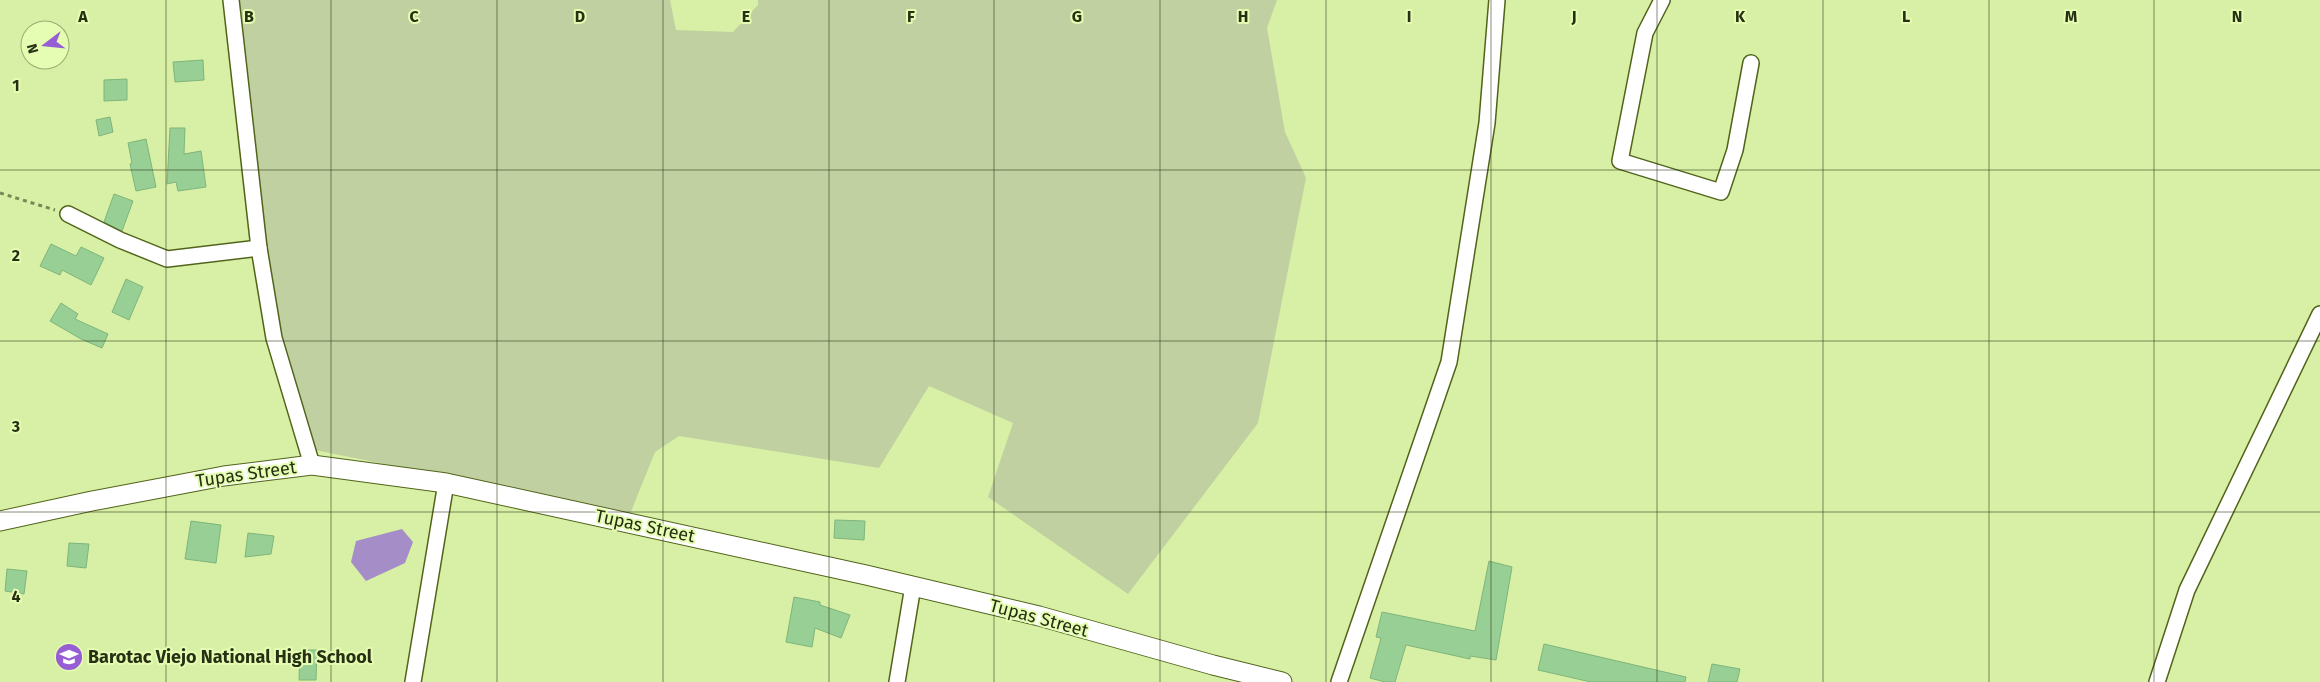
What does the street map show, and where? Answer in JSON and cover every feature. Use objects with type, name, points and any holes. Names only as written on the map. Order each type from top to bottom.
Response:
[{"type":"street","points":[[231,0],[259,248],[274,338],[312,465]]},
{"type":"street","points":[[1339,682],[1449,362],[1487,123],[1497,0]]},
{"type":"street","points":[[1662,0],[1645,33],[1620,161],[1720,192],[1735,150],[1751,63]]},
{"type":"street","points":[[68,214],[120,240],[167,259],[259,248]]},
{"type":"street","points":[[2156,682],[2187,590],[2320,314]]},
{"type":"street","name":"Tupas Street","points":[[0,521],[92,500],[224,476],[312,465],[446,483],[913,586],[1039,616],[1213,666],[1282,682]]},
{"type":"street","points":[[413,682],[446,483]]},
{"type":"street","points":[[897,682],[913,586]]},
{"type":"path","points":[[0,194],[68,214]]},
{"type":"green space","points":[[235,0],[670,0],[676,30],[733,32],[758,5],[758,0],[1277,0],[1267,28],[1285,132],[1306,178],[1258,423],[1128,594],[988,497],[1013,423],[929,386],[879,468],[679,436],[655,452],[630,514],[315,450],[277,349]]},
{"type":"shaded area","points":[[402,529],[413,542],[405,563],[366,581],[351,562],[356,541]]},
{"type":"building","points":[[203,60],[204,80],[175,82],[173,62]]},
{"type":"building","points":[[127,79],[127,100],[104,101],[104,80]]},
{"type":"building","points":[[110,117],[113,132],[99,136],[96,120]]},
{"type":"building","points":[[170,128],[185,128],[184,154],[201,151],[206,187],[178,191],[176,182],[167,184]]},
{"type":"building","points":[[146,139],[156,187],[136,191],[128,143]]},
{"type":"building","points":[[114,194],[133,201],[122,231],[104,222]]},
{"type":"building","points":[[51,244],[76,256],[81,247],[104,258],[91,285],[62,270],[60,275],[40,266]]},
{"type":"building","points":[[126,279],[143,287],[129,320],[112,312]]},
{"type":"building","points":[[61,303],[78,314],[75,319],[108,334],[102,348],[81,339],[50,321]]},
{"type":"building","points":[[835,520],[865,521],[864,540],[834,538]]},
{"type":"building","points":[[191,521],[221,525],[216,563],[185,559]]},
{"type":"building","points":[[248,533],[274,536],[271,554],[245,557]]},
{"type":"building","points":[[69,543],[89,544],[86,568],[67,566]]},
{"type":"building","points":[[1489,561],[1512,567],[1496,660],[1470,656],[1470,659],[1406,645],[1395,682],[1385,682],[1370,678],[1381,638],[1376,637],[1382,612],[1475,631]]},
{"type":"building","points":[[7,569],[27,571],[24,594],[5,591]]},
{"type":"building","points":[[794,597],[820,602],[820,605],[850,615],[841,638],[815,628],[812,647],[786,642]]},
{"type":"building","points":[[1544,644],[1686,677],[1685,682],[1591,682],[1538,670]]},
{"type":"building","points":[[300,650],[317,650],[316,680],[299,680]]},
{"type":"building","points":[[1712,664],[1740,669],[1737,682],[1708,682]]},
{"type":"place","name":"Barotac Viejo National High School","points":[[69,657]]}]
